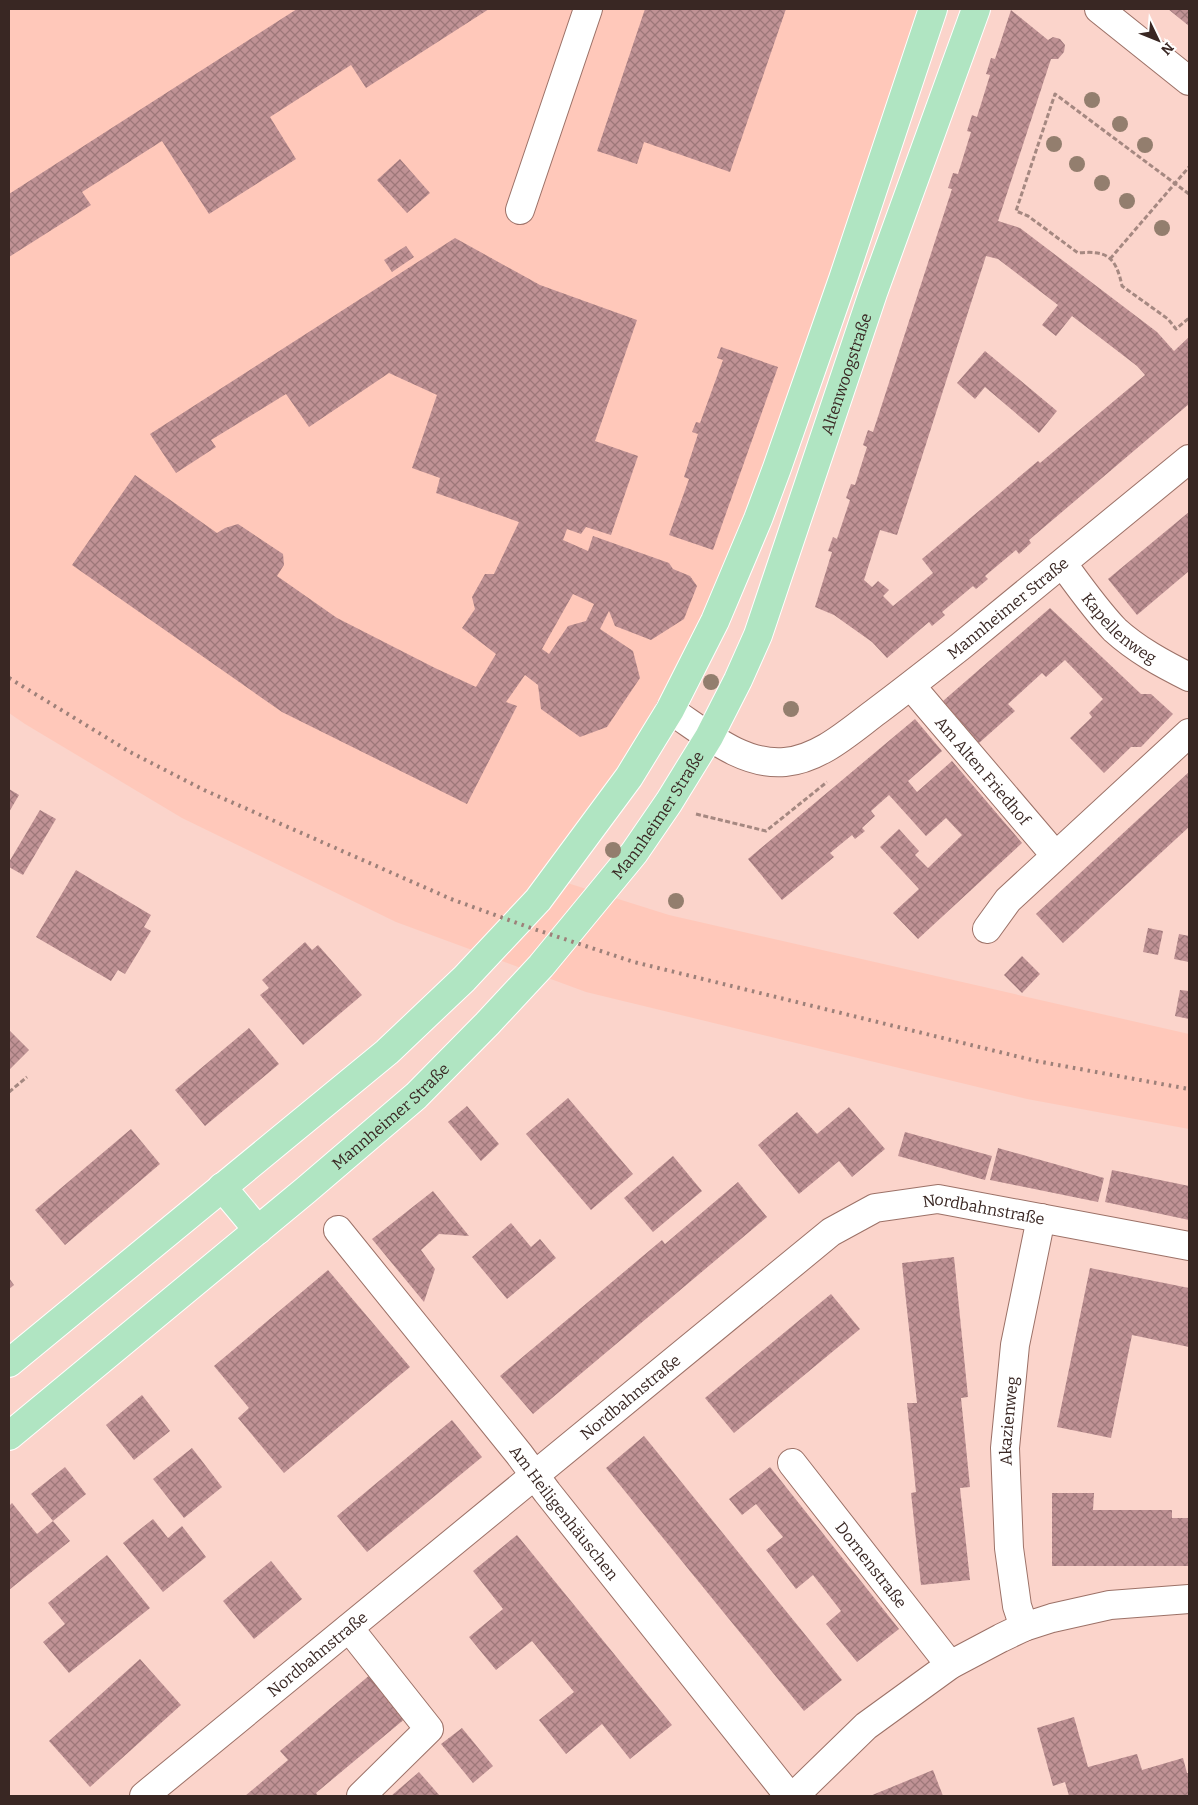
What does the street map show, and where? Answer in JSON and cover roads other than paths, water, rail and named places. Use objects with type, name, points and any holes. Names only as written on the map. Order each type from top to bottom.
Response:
[{"type":"main road","name":"Altenwoogstraße","points":[[670,710],[715,621],[777,468],[933,9]]},
{"type":"main road","name":"Altenwoogstraße","points":[[709,737],[758,635],[873,292],[976,9]]},
{"type":"main road","points":[[9,1363],[387,1052],[496,947],[538,900],[591,830],[629,777],[670,710]]},
{"type":"main road","name":"Mannheimer Straße","points":[[9,1436],[258,1230],[416,1096],[488,1024],[541,966],[634,853],[669,802],[709,737]]},
{"type":"main road","points":[[222,1187],[258,1230]]},
{"type":"street","points":[[520,210],[588,9]]},
{"type":"street","points":[[1099,9],[1189,81]]},
{"type":"street","name":"Mannheimer Straße","points":[[670,710],[730,749],[764,761],[785,762],[809,756],[844,736],[911,686],[1063,564],[1189,459]]},
{"type":"street","name":"Kapellenweg","points":[[1063,564],[1116,630],[1150,656],[1189,677]]},
{"type":"street","name":"Am Alten Friedhof","points":[[911,686],[1055,855]]},
{"type":"street","points":[[987,929],[1008,900],[1189,734]]},
{"type":"street","name":"Nordbahnstraße","points":[[144,1796],[831,1232],[876,1208],[938,1199],[1189,1246]]},
{"type":"street","name":"Akazienweg","points":[[1024,1627],[1017,1606],[1009,1548],[1005,1448],[1015,1345],[1042,1218]]},
{"type":"street","name":"Am Heiligenhäuschen","points":[[338,1230],[519,1454],[789,1796]]},
{"type":"street","name":"Dornenstraße","points":[[792,1463],[950,1665]]},
{"type":"street","points":[[794,1796],[866,1726],[950,1665],[1024,1627],[1052,1618],[1110,1605],[1189,1598]]},
{"type":"street","points":[[349,1628],[429,1729],[361,1796]]},
{"type":"railway","points":[[9,678],[130,752],[204,790],[451,899],[528,927],[634,962],[1036,1061],[1189,1089]]}]
